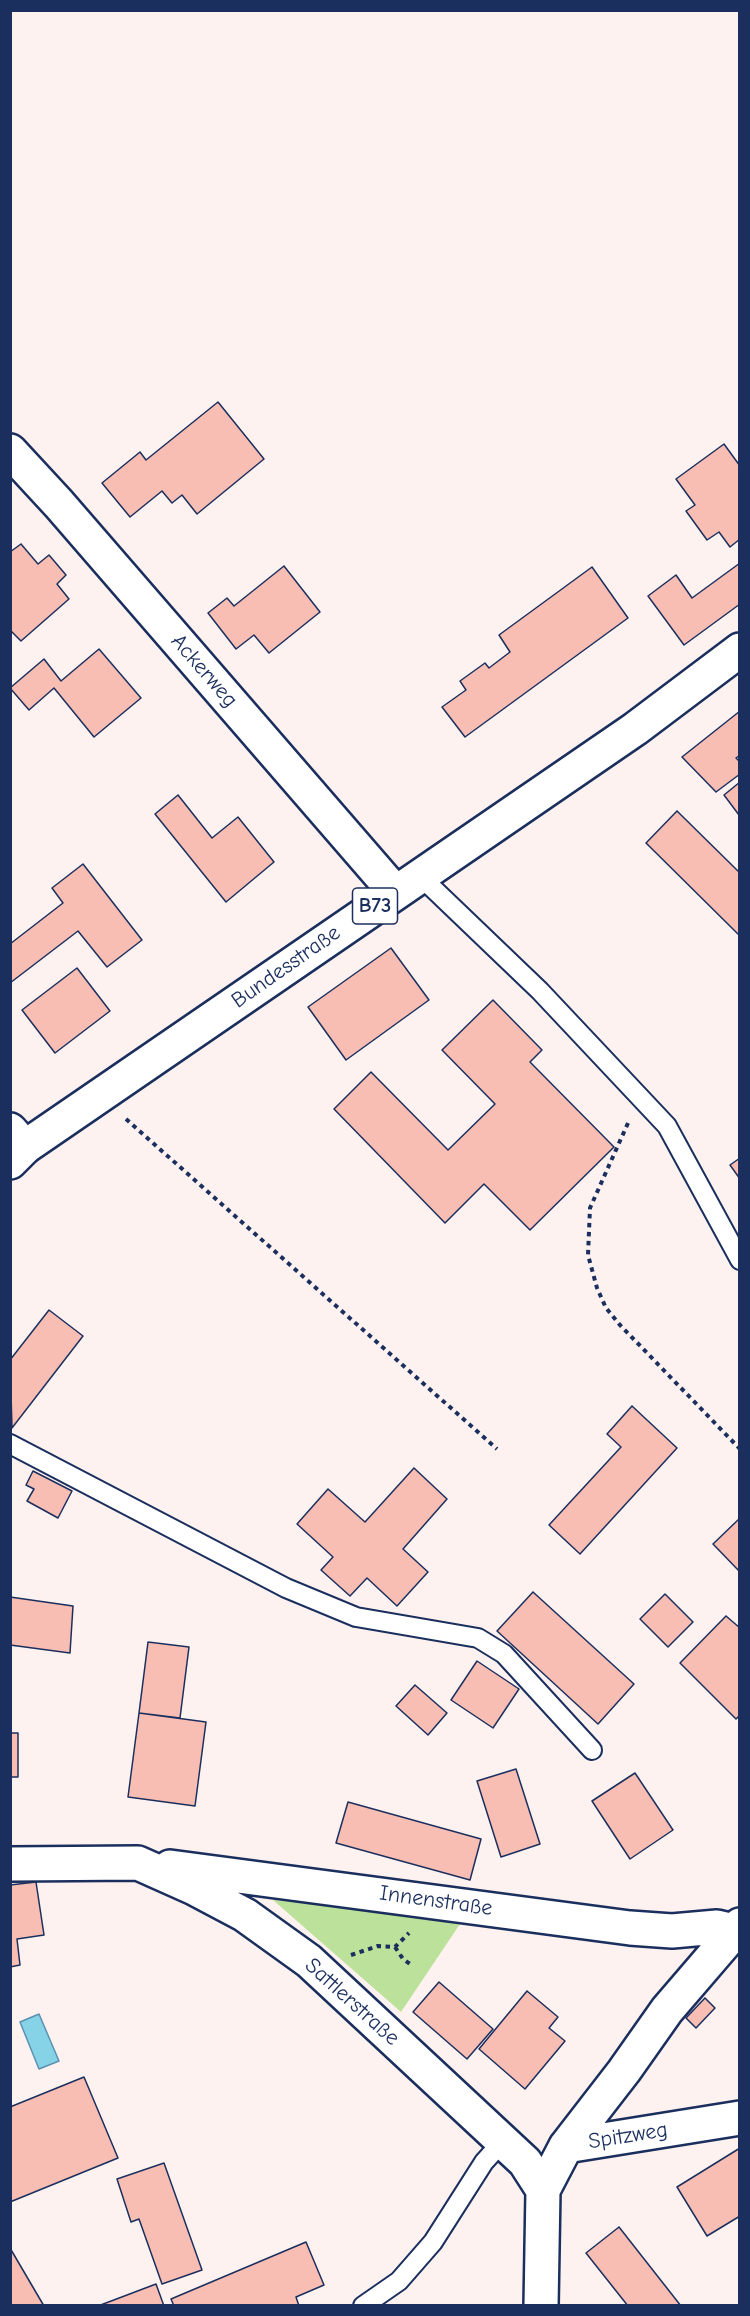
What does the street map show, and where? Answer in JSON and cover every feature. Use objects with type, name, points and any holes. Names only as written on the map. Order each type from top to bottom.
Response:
[{"type":"street","name":"Ackerweg","points":[[10,451],[407,884]]},
{"type":"street","name":"Bundesstraße","points":[[15,1146],[99,1096],[635,729],[740,650]]},
{"type":"street","name":"Sattlerstraße","points":[[10,1864],[138,1863],[194,1888],[245,1915],[309,1961],[525,2162],[543,2190]]},
{"type":"street","name":"Innenstraße","points":[[138,1863],[630,1928],[672,1931],[717,1927],[737,1928]]},
{"type":"street","name":"Innenstraße","points":[[566,2146],[624,2071],[667,2010],[737,1928]]},
{"type":"street","name":"Spitzweg","points":[[543,2190],[566,2146],[740,2118]]},
{"type":"street","points":[[541,2306],[543,2190]]},
{"type":"lane","points":[[407,884],[540,992],[667,1126],[740,1260]]},
{"type":"lane","points":[[10,1444],[286,1588],[356,1617],[478,1638],[504,1654],[592,1750]]},
{"type":"lane","points":[[363,2306],[399,2281],[433,2242],[484,2162],[503,2141]]},
{"type":"path","points":[[624,1081],[630,1097],[629,1119],[590,1209],[588,1255],[597,1288],[606,1308],[620,1325],[740,1449]]},
{"type":"path","points":[[99,1096],[497,1449]]},
{"type":"path","points":[[327,1978],[348,1956],[378,1946],[395,1947],[407,1937],[429,1900]]},
{"type":"path","points":[[395,1947],[402,1959],[413,1966]]},
{"type":"green space","points":[[273,1900],[464,1918],[401,2012]]},
{"type":"water","points":[[39,2014],[59,2061],[39,2069],[20,2022]]},
{"type":"building","points":[[218,402],[264,459],[197,514],[182,495],[172,503],[162,491],[130,517],[102,483],[140,452],[146,460]]},
{"type":"building","points":[[724,444],[740,466],[740,539],[730,547],[719,532],[707,540],[686,511],[695,505],[676,479]]},
{"type":"building","points":[[21,544],[38,564],[49,555],[66,575],[57,584],[69,599],[21,641],[10,630],[10,552]]},
{"type":"building","points":[[740,563],[740,604],[684,645],[648,596],[676,575],[692,598]]},
{"type":"building","points":[[284,566],[320,612],[269,653],[254,635],[236,649],[208,613],[227,598],[234,606]]},
{"type":"building","points":[[592,567],[628,618],[465,737],[442,707],[466,690],[460,681],[485,663],[489,668],[510,652],[499,635]]},
{"type":"building","points":[[99,649],[141,698],[94,737],[54,688],[29,710],[10,688],[44,659],[61,681]]},
{"type":"building","points":[[740,711],[740,755],[736,758],[740,762],[740,774],[716,792],[682,757]]},
{"type":"building","points":[[740,782],[740,815],[739,815],[724,795]]},
{"type":"building","points":[[178,795],[212,838],[238,817],[274,862],[226,902],[155,814]]},
{"type":"building","points":[[677,811],[740,873],[740,936],[646,843]]},
{"type":"building","points":[[83,864],[142,940],[107,967],[78,931],[10,983],[10,944],[63,903],[52,888]]},
{"type":"building","points":[[391,948],[429,1000],[346,1060],[308,1007]]},
{"type":"building","points":[[77,968],[110,1011],[55,1053],[22,1010]]},
{"type":"building","points":[[493,1000],[542,1050],[530,1062],[614,1147],[530,1230],[484,1184],[445,1223],[334,1109],[371,1072],[448,1150],[495,1104],[442,1050]]},
{"type":"building","points":[[740,1158],[740,1179],[730,1165]]},
{"type":"building","points":[[49,1310],[83,1336],[12,1428],[10,1360]]},
{"type":"building","points":[[632,1406],[677,1448],[580,1554],[549,1525],[621,1447],[607,1434]]},
{"type":"building","points":[[414,1468],[447,1499],[403,1549],[428,1572],[397,1606],[367,1578],[350,1596],[321,1570],[333,1557],[297,1524],[328,1489],[365,1522]]},
{"type":"building","points":[[33,1471],[72,1491],[58,1518],[27,1501],[34,1489],[26,1485]]},
{"type":"building","points":[[740,1518],[740,1572],[713,1544]]},
{"type":"building","points":[[533,1592],[634,1684],[598,1724],[497,1631]]},
{"type":"building","points":[[665,1594],[693,1622],[668,1647],[640,1619]]},
{"type":"building","points":[[10,1597],[73,1606],[70,1653],[10,1645]]},
{"type":"building","points":[[726,1616],[740,1628],[740,1715],[736,1719],[680,1663]]},
{"type":"building","points":[[148,1642],[189,1647],[180,1718],[139,1713]]},
{"type":"building","points":[[477,1661],[519,1689],[493,1728],[451,1700]]},
{"type":"building","points":[[415,1685],[447,1713],[428,1735],[396,1706]]},
{"type":"building","points":[[139,1713],[206,1722],[195,1806],[128,1797]]},
{"type":"building","points":[[10,1733],[18,1733],[18,1777],[10,1777]]},
{"type":"building","points":[[516,1769],[540,1844],[501,1857],[477,1781]]},
{"type":"building","points":[[635,1773],[673,1830],[630,1859],[592,1801]]},
{"type":"building","points":[[348,1802],[481,1839],[470,1880],[336,1843]]},
{"type":"building","points":[[36,1882],[44,1935],[17,1939],[20,1965],[10,1967],[10,1885]]},
{"type":"building","points":[[439,1982],[493,2029],[467,2059],[413,2012]]},
{"type":"building","points":[[527,1991],[558,2017],[549,2028],[565,2041],[525,2089],[479,2049]]},
{"type":"building","points":[[705,1998],[715,2008],[696,2028],[686,2018]]},
{"type":"building","points":[[84,2077],[118,2158],[10,2202],[10,2107]]},
{"type":"building","points":[[740,2148],[740,2216],[707,2236],[677,2187]]},
{"type":"building","points":[[164,2163],[202,2270],[162,2284],[139,2219],[131,2222],[117,2179]]},
{"type":"building","points":[[619,2227],[681,2306],[628,2306],[586,2253]]},
{"type":"building","points":[[306,2242],[324,2285],[296,2297],[299,2306],[174,2306],[171,2299]]},
{"type":"building","points":[[10,2248],[44,2306],[10,2306]]},
{"type":"building","points":[[156,2284],[164,2306],[98,2306]]}]
